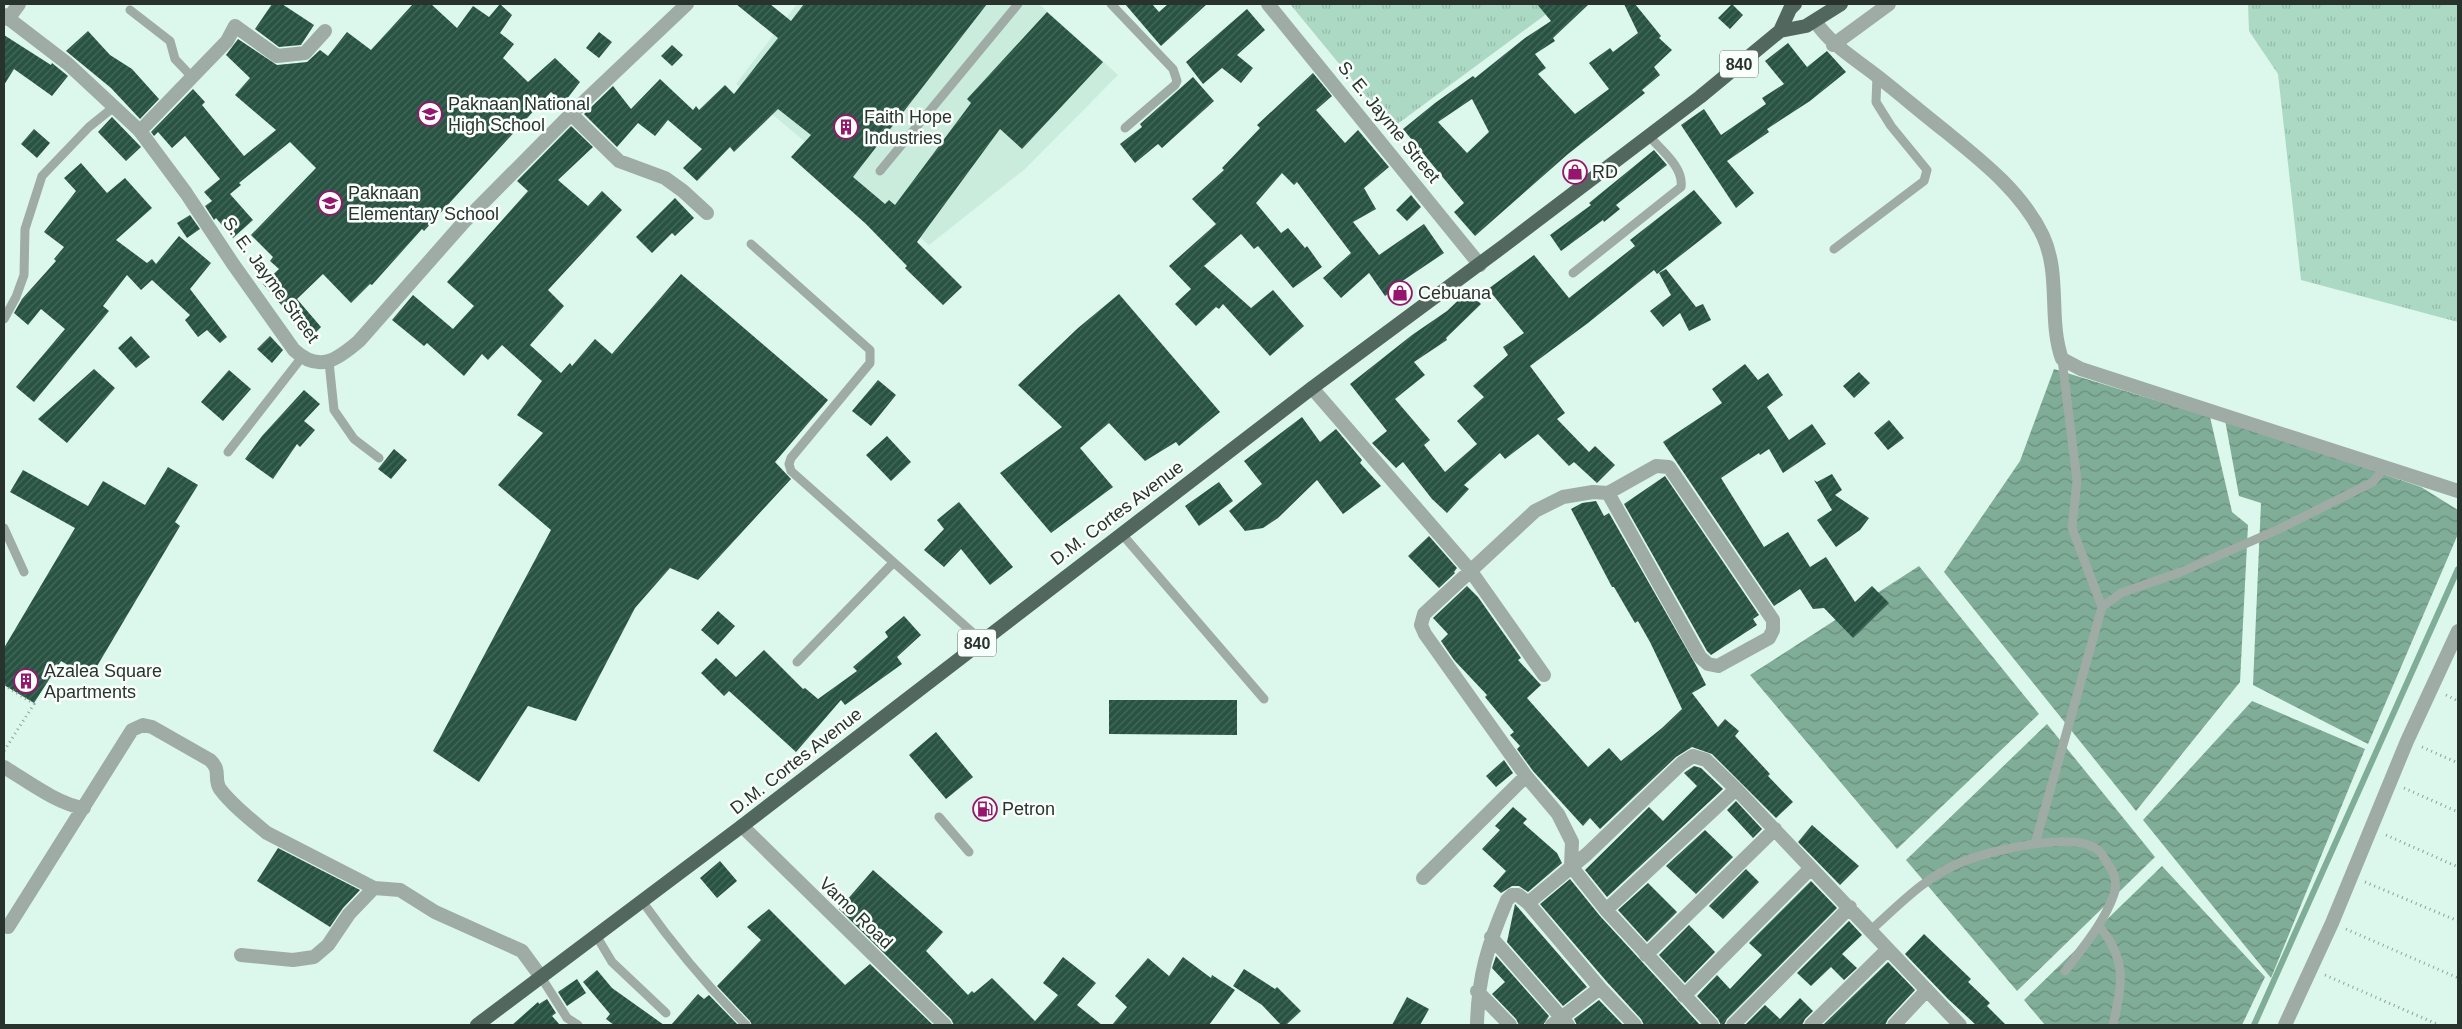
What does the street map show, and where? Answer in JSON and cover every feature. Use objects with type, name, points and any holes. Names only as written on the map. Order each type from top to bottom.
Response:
[{"type":"highway","name":"D.M. Cortes Avenue","points":[[477,1025],[597,937],[981,640],[1312,388],[1480,265],[1649,136],[1780,31],[1790,9],[1795,4]]},
{"type":"highway","name":"D.M. Cortes Avenue","points":[[1780,31],[1806,26],[1841,4]]},
{"type":"street","points":[[5,19],[19,4]]},
{"type":"street","name":"S. E. Jayme Street","points":[[5,19],[68,64],[140,131],[186,193],[232,264],[287,341],[302,357],[313,362],[329,362],[359,341],[462,223],[571,114],[687,4]]},
{"type":"street","name":"S. E. Jayme Street","points":[[1268,4],[1480,265]]},
{"type":"street","points":[[1833,44],[1889,4]]},
{"type":"street","points":[[1815,21],[1833,44],[1877,76],[2000,176],[2038,229],[2050,259],[2056,342],[2062,360],[2081,369],[2458,491]]},
{"type":"street","points":[[140,131],[227,41],[236,26],[277,56],[305,53],[326,31]]},
{"type":"street","points":[[571,114],[619,161],[665,178],[683,191],[706,213]]},
{"type":"street","points":[[1312,388],[1470,570],[1544,675]]},
{"type":"street","points":[[1608,493],[1700,657],[1708,664],[1718,666],[1769,638],[1773,630],[1773,620],[1669,467],[1656,466],[1608,493],[1593,492],[1562,497],[1536,511],[1424,614],[1421,625],[1424,634],[1526,776],[1558,814],[1568,830],[1572,842],[1571,866],[1606,910],[1712,1025]]},
{"type":"street","points":[[2285,1025],[2332,923],[2390,782],[2458,631]]},
{"type":"street","points":[[8,927],[132,730],[143,725],[152,727],[210,760],[216,766],[220,789],[267,833],[374,888],[400,890],[435,912],[522,951],[541,977]]},
{"type":"street","points":[[1528,904],[1587,854],[1682,763],[1693,756],[1706,760],[1736,789],[1960,1025]]},
{"type":"street","points":[[4,767],[74,807],[84,808]]},
{"type":"street","points":[[1423,878],[1526,776]]},
{"type":"street","points":[[1606,910],[1736,789]]},
{"type":"street","name":"Vamo Road","points":[[742,826],[945,1025]]},
{"type":"street","points":[[1646,955],[1775,829]]},
{"type":"street","points":[[1684,996],[1812,868]]},
{"type":"street","points":[[241,954],[292,960],[314,957],[328,945],[349,914],[374,888]]},
{"type":"street","points":[[1477,1025],[1477,991],[1491,937],[1507,900],[1512,895],[1518,895],[1635,1025]]},
{"type":"street","points":[[1733,1025],[1850,907]]},
{"type":"street","points":[[1491,937],[1561,1023],[1600,988]]},
{"type":"street","points":[[1811,1025],[1888,949]]},
{"type":"street","points":[[1477,991],[1510,1025]]},
{"type":"street","points":[[1894,1025],[1926,991]]},
{"type":"lane","points":[[880,171],[1018,4]]},
{"type":"lane","points":[[1111,4],[1173,69],[1177,81],[1175,85],[1125,128]]},
{"type":"lane","points":[[130,10],[170,41],[175,59],[192,78]]},
{"type":"lane","points":[[1834,249],[1924,181],[1927,170],[1891,126],[1876,102],[1877,76]]},
{"type":"lane","points":[[4,319],[16,297],[24,275],[25,229],[42,176],[89,127],[115,106]]},
{"type":"lane","points":[[1573,272],[1681,187],[1683,179],[1674,163],[1649,136]]},
{"type":"lane","points":[[751,244],[870,350],[870,363],[791,458],[789,464],[791,471],[981,640]]},
{"type":"lane","points":[[228,452],[302,357]]},
{"type":"lane","points":[[2035,844],[2102,607],[2072,528],[2077,481],[2062,360]]},
{"type":"lane","points":[[329,362],[334,410],[354,439],[379,458]]},
{"type":"lane","points":[[2102,607],[2121,593],[2181,572],[2277,530],[2373,482],[2385,467]]},
{"type":"lane","points":[[4,528],[24,572]]},
{"type":"lane","points":[[1121,533],[1264,699]]},
{"type":"lane","points":[[797,662],[894,564]]},
{"type":"lane","points":[[939,817],[970,852]]},
{"type":"lane","points":[[1871,930],[1934,876],[1962,862],[2016,846],[2035,844],[2085,845],[2098,850],[2114,870],[2115,893],[2099,926],[2065,971]]},
{"type":"lane","points":[[642,902],[677,948],[724,1003],[746,1025]]},
{"type":"lane","points":[[2099,926],[2112,941],[2120,963],[2121,988],[2113,1025]]},
{"type":"lane","points":[[597,937],[612,962],[666,1012]]},
{"type":"lane","points":[[541,977],[567,1018],[578,1025]]},
{"type":"path","points":[[4,686],[34,704],[4,752]]},
{"type":"path","points":[[2408,741],[2458,763]]},
{"type":"path","points":[[2390,782],[2458,812]]},
{"type":"path","points":[[2371,829],[2458,867]]},
{"type":"path","points":[[2351,876],[2458,920]]},
{"type":"path","points":[[2332,923],[2458,978]]},
{"type":"path","points":[[2311,968],[2439,1025]]},
{"type":"shaded area","points":[[797,4],[1039,4],[1118,75],[1025,169],[929,245],[736,84]]},
{"type":"green space","points":[[1290,4],[1560,4],[1392,128]]},
{"type":"green space","points":[[2248,4],[2458,4],[2458,322],[2301,280],[2278,74],[2249,31]]},
{"type":"water","points":[[2054,369],[2210,417],[2232,512],[2248,525],[2240,682],[2136,811],[1944,572],[2020,461]]},
{"type":"water","points":[[2225,420],[2421,487],[2458,510],[2458,534],[2368,744],[2253,685],[2261,503],[2239,496]]},
{"type":"water","points":[[1919,566],[2039,714],[1897,849],[1750,675]]},
{"type":"water","points":[[2252,701],[2365,749],[2271,978],[2143,820]]},
{"type":"water","points":[[2047,724],[2155,857],[2017,991],[1906,860]]},
{"type":"water","points":[[2162,866],[2265,977],[2242,1025],[2045,1025],[2024,1000]]},
{"type":"building","points":[[272,4],[282,4],[314,25],[301,45],[279,47],[255,29]]},
{"type":"building","points":[[413,4],[431,4],[457,28],[473,6],[489,17],[500,4],[512,15],[500,33],[514,44],[503,58],[528,82],[555,58],[580,82],[563,104],[551,92],[424,231],[422,229],[372,285],[370,284],[351,303],[323,274],[297,299],[321,327],[310,338],[263,284],[279,269],[270,261],[273,257],[251,235],[316,168],[290,142],[239,183],[241,185],[230,194],[253,220],[233,238],[216,218],[214,220],[205,206],[212,201],[204,192],[220,179],[185,136],[172,148],[158,132],[154,136],[151,132],[193,89],[205,102],[202,105],[244,156],[276,130],[235,95],[250,78],[226,55],[238,39],[277,65],[307,62],[320,50],[328,56],[347,32],[371,50]]},
{"type":"building","points":[[736,4],[770,4],[791,21],[804,4],[987,4],[853,177],[885,204],[889,200],[895,205],[971,103],[967,99],[1047,12],[1103,62],[1022,149],[1000,129],[917,242],[962,287],[943,305],[905,268],[907,266],[866,224],[791,157],[811,135],[778,109],[734,152],[730,147],[697,181],[683,168],[702,149],[668,120],[655,136],[638,123],[617,147],[584,114],[613,86],[631,109],[660,79],[693,110],[696,106],[699,110],[725,85],[734,94],[778,38]]},
{"type":"building","points":[[1125,4],[1152,4],[1159,12],[1168,4],[1207,4],[1161,46]]},
{"type":"building","points":[[1537,4],[1589,4],[1553,38],[1555,41],[1535,54],[1546,68],[1538,74],[1575,114],[1609,89],[1589,63],[1610,48],[1613,52],[1638,33],[1624,4],[1635,4],[1661,36],[1659,38],[1672,50],[1654,67],[1660,75],[1642,90],[1645,93],[1568,154],[1475,236],[1454,212],[1464,203],[1403,129],[1435,103],[1473,76],[1475,78],[1525,38],[1551,21]],"holes":[[[1472,99],[1489,132],[1467,153],[1438,122]]]},
{"type":"building","points":[[1732,4],[1743,15],[1730,29],[1718,18]]},
{"type":"building","points":[[1247,9],[1265,30],[1237,55],[1253,68],[1241,83],[1222,68],[1203,84],[1186,62]]},
{"type":"building","points":[[88,31],[110,55],[132,69],[159,99],[140,119],[111,88],[66,51]]},
{"type":"building","points":[[599,32],[612,42],[599,58],[586,48]]},
{"type":"building","points":[[4,35],[51,65],[52,63],[68,76],[52,96],[14,69],[4,85]]},
{"type":"building","points":[[1788,43],[1807,67],[1827,51],[1846,72],[1810,101],[1767,129],[1769,132],[1727,161],[1754,193],[1736,208],[1681,125],[1704,109],[1721,135],[1766,104],[1762,98],[1784,84],[1765,61]]},
{"type":"building","points":[[672,45],[683,55],[672,66],[661,56]]},
{"type":"building","points":[[1313,73],[1332,96],[1316,110],[1345,143],[1358,130],[1389,167],[1364,188],[1376,209],[1353,222],[1379,255],[1424,224],[1444,253],[1401,282],[1403,284],[1385,296],[1369,273],[1341,298],[1323,278],[1351,253],[1297,182],[1294,185],[1282,173],[1256,203],[1281,233],[1288,228],[1305,248],[1307,246],[1322,267],[1293,288],[1258,246],[1254,249],[1241,234],[1204,266],[1251,308],[1273,290],[1304,326],[1270,356],[1223,304],[1219,309],[1216,307],[1196,326],[1175,304],[1191,289],[1169,266],[1216,224],[1192,199],[1224,170],[1222,168],[1260,128],[1257,125]]},
{"type":"building","points":[[1193,77],[1214,101],[1162,148],[1158,144],[1135,163],[1120,144],[1142,127],[1140,124]]},
{"type":"building","points":[[112,117],[141,147],[126,161],[98,132]]},
{"type":"building","points":[[571,126],[593,147],[558,180],[588,206],[602,191],[622,210],[548,290],[564,306],[530,345],[561,373],[570,363],[572,366],[595,339],[612,354],[681,274],[828,400],[775,462],[791,479],[698,580],[670,568],[635,608],[576,721],[528,706],[479,782],[433,751],[551,530],[498,485],[543,433],[517,415],[542,381],[502,345],[488,360],[482,354],[464,376],[427,343],[424,346],[392,320],[413,295],[453,329],[474,306],[447,282],[528,191],[517,181]]},
{"type":"building","points":[[34,129],[50,143],[37,158],[21,144]]},
{"type":"building","points":[[1654,150],[1667,165],[1616,205],[1620,209],[1604,222],[1603,220],[1561,251],[1550,235],[1591,205],[1589,203]]},
{"type":"building","points":[[81,163],[107,193],[125,178],[152,208],[116,240],[147,263],[152,259],[156,264],[179,236],[211,263],[190,289],[227,337],[220,343],[207,330],[198,337],[185,320],[190,315],[152,280],[141,290],[127,275],[103,306],[109,311],[34,402],[16,387],[65,329],[41,309],[28,325],[14,313],[22,299],[56,261],[54,259],[64,247],[44,232],[76,191],[64,178]]},
{"type":"building","points":[[1694,190],[1722,223],[1657,274],[1654,270],[1588,323],[1530,366],[1565,413],[1557,419],[1589,452],[1595,446],[1615,465],[1597,483],[1574,462],[1569,466],[1538,434],[1505,459],[1500,453],[1464,485],[1469,489],[1447,513],[1432,499],[1403,462],[1396,468],[1372,443],[1387,431],[1350,384],[1412,335],[1447,311],[1468,291],[1481,304],[1446,338],[1447,340],[1414,362],[1425,375],[1395,399],[1430,440],[1424,445],[1445,472],[1477,444],[1457,421],[1484,397],[1473,386],[1508,355],[1503,347],[1524,333],[1488,289],[1534,255],[1569,298],[1635,246],[1630,240]]},
{"type":"building","points":[[1411,195],[1421,207],[1407,221],[1396,210]]},
{"type":"building","points":[[675,198],[694,218],[675,236],[672,233],[652,253],[636,237]]},
{"type":"building","points":[[190,215],[200,229],[187,238],[177,223]]},
{"type":"building","points":[[1666,269],[1696,307],[1703,304],[1711,320],[1689,331],[1680,313],[1663,327],[1650,311],[1671,295],[1659,273]]},
{"type":"building","points":[[1119,294],[1220,412],[1179,446],[1176,442],[1145,461],[1109,423],[1080,448],[1113,487],[1051,533],[1000,473],[1062,427],[1018,385],[1078,328]]},
{"type":"building","points":[[131,336],[150,357],[136,368],[118,348]]},
{"type":"building","points":[[270,336],[283,350],[272,363],[257,349]]},
{"type":"building","points":[[1745,364],[1758,380],[1768,373],[1783,395],[1767,407],[1789,440],[1812,424],[1826,444],[1783,473],[1769,449],[1760,455],[1759,453],[1721,478],[1764,547],[1788,532],[1810,567],[1826,557],[1855,602],[1872,586],[1889,603],[1853,638],[1824,608],[1813,609],[1800,589],[1774,606],[1663,442],[1722,403],[1712,389]]},
{"type":"building","points":[[94,369],[115,388],[67,443],[38,419]]},
{"type":"building","points":[[229,370],[251,389],[223,421],[201,402]]},
{"type":"building","points":[[1859,372],[1870,383],[1854,398],[1843,386]]},
{"type":"building","points":[[878,380],[896,395],[871,426],[852,411]]},
{"type":"building","points":[[304,390],[320,404],[304,421],[315,430],[300,447],[297,444],[273,479],[245,459],[262,436]]},
{"type":"building","points":[[1302,417],[1320,442],[1336,429],[1362,460],[1360,463],[1381,486],[1343,514],[1317,480],[1278,518],[1263,528],[1245,531],[1229,511],[1262,484],[1244,461]]},
{"type":"building","points":[[1889,420],[1904,438],[1888,450],[1874,433]]},
{"type":"building","points":[[887,436],[911,462],[891,481],[866,455]]},
{"type":"building","points":[[394,449],[407,460],[391,479],[378,469]]},
{"type":"building","points":[[168,467],[198,485],[175,522],[180,526],[90,678],[61,661],[34,703],[4,685],[4,648],[75,528],[10,492],[23,470],[88,506],[103,481],[145,505]]},
{"type":"building","points":[[1832,474],[1842,490],[1835,495],[1869,518],[1860,530],[1836,547],[1817,520],[1832,510],[1814,480],[1817,482]]},
{"type":"building","points":[[1665,476],[1759,615],[1753,619],[1757,625],[1711,655],[1624,504]]},
{"type":"building","points":[[1219,482],[1233,501],[1199,526],[1185,506]]},
{"type":"building","points":[[1596,501],[1604,516],[1609,513],[1706,685],[1692,693],[1718,727],[1725,719],[1739,731],[1735,736],[1770,774],[1768,776],[1793,802],[1776,818],[1712,754],[1692,747],[1676,757],[1600,829],[1590,818],[1583,826],[1533,771],[1517,749],[1520,746],[1510,735],[1514,732],[1485,697],[1487,695],[1454,660],[1441,641],[1448,634],[1433,618],[1467,586],[1478,597],[1521,658],[1518,660],[1541,685],[1527,698],[1588,767],[1609,748],[1621,761],[1662,728],[1682,709],[1650,642],[1638,621],[1635,623],[1614,587],[1612,587],[1571,509],[1582,503]]},
{"type":"building","points":[[959,502],[1013,567],[990,585],[961,549],[944,567],[924,550],[944,529],[937,520]]},
{"type":"building","points":[[1429,536],[1457,568],[1455,573],[1439,588],[1408,556]]},
{"type":"building","points":[[718,611],[735,626],[718,645],[701,630]]},
{"type":"building","points":[[904,616],[921,635],[897,657],[902,664],[845,705],[841,700],[796,752],[729,691],[724,696],[701,673],[716,658],[736,677],[764,650],[803,689],[805,688],[818,699],[857,671],[853,667],[888,637],[885,632]]},
{"type":"building","points":[[1109,700],[1237,700],[1237,735],[1109,734]]},
{"type":"building","points":[[936,732],[973,777],[946,799],[909,755]]},
{"type":"building","points":[[1504,760],[1513,773],[1496,787],[1486,776]]},
{"type":"building","points":[[1694,766],[1701,768],[1723,789],[1607,897],[1585,870],[1649,807],[1663,821],[1697,786],[1684,773]]},
{"type":"building","points":[[1736,801],[1762,829],[1753,838],[1727,810]]},
{"type":"building","points":[[1513,807],[1527,819],[1523,823],[1557,853],[1562,863],[1528,892],[1519,886],[1512,886],[1501,893],[1493,886],[1506,871],[1482,849],[1500,830],[1495,826]]},
{"type":"building","points":[[1812,825],[1859,866],[1840,885],[1798,842]]},
{"type":"building","points":[[1705,830],[1733,857],[1696,894],[1666,866]]},
{"type":"building","points":[[278,848],[360,890],[343,908],[330,927],[257,881]]},
{"type":"building","points":[[720,861],[737,881],[717,898],[700,878]]},
{"type":"building","points":[[1746,869],[1759,882],[1723,919],[1709,906]]},
{"type":"building","points":[[873,870],[943,932],[926,951],[968,995],[972,991],[974,993],[992,978],[1035,1021],[1058,995],[1043,983],[1063,957],[1096,983],[1077,1005],[1102,1025],[954,1025],[951,1019],[839,909]]},
{"type":"building","points":[[1570,879],[1600,916],[1700,1025],[1644,1025],[1641,1019],[1540,904]]},
{"type":"building","points":[[1811,881],[1837,908],[1727,1019],[1724,1025],[1721,1025],[1718,1019],[1697,996],[1717,975],[1730,989],[1762,955],[1749,943]]},
{"type":"building","points":[[1648,883],[1677,912],[1647,942],[1618,910]]},
{"type":"building","points":[[1515,904],[1587,987],[1563,1006],[1507,942]]},
{"type":"building","points":[[769,909],[845,985],[870,964],[933,1025],[752,1025],[717,986],[761,940],[747,927]]},
{"type":"building","points":[[1849,921],[1862,935],[1842,954],[1857,968],[1844,980],[1831,967],[1811,986],[1797,973]]},
{"type":"building","points":[[1689,925],[1715,952],[1685,983],[1659,955]]},
{"type":"building","points":[[1924,934],[1971,979],[1968,982],[1990,1003],[1987,1006],[2006,1025],[1976,1025],[1905,954]]},
{"type":"building","points":[[1496,956],[1549,1016],[1543,1025],[1519,1025],[1516,1019],[1492,994],[1505,982],[1492,968]]},
{"type":"building","points":[[1183,957],[1211,978],[1212,975],[1235,990],[1209,1025],[1112,1025],[1127,1007],[1115,996],[1148,958],[1169,976]]},
{"type":"building","points":[[1888,962],[1915,990],[1888,1019],[1885,1025],[1823,1025]]},
{"type":"building","points":[[1244,969],[1275,989],[1277,987],[1301,1011],[1286,1025],[1281,1025],[1262,1005],[1233,986]]},
{"type":"building","points":[[597,970],[612,988],[664,1025],[614,1025],[606,1019],[610,1014],[583,982]]},
{"type":"building","points":[[577,979],[586,993],[567,1006],[558,992]]},
{"type":"building","points":[[698,994],[704,999],[709,995],[738,1025],[671,1025]]},
{"type":"building","points":[[1407,997],[1429,1009],[1420,1025],[1392,1025]]},
{"type":"building","points":[[1800,998],[1813,1011],[1802,1025],[1745,1025],[1765,1005],[1780,1019]]},
{"type":"building","points":[[547,999],[556,1013],[552,1016],[560,1025],[512,1025],[538,1002],[539,1004]]},
{"type":"building","points":[[1599,1000],[1623,1025],[1577,1025],[1574,1019]]},
{"type":"waterway","points":[[2254,1025],[2458,569]]},
{"type":"place","name":"Paknaan National High School","points":[[430,114]]},
{"type":"place","name":"Faith Hope Industries","points":[[846,127]]},
{"type":"place","name":"RD","points":[[1575,172]]},
{"type":"place","name":"Paknaan Elementary School","points":[[330,203]]},
{"type":"place","name":"Cebuana","points":[[1400,293]]},
{"type":"place","name":"Azalea Square Apartments","points":[[26,681]]},
{"type":"place","name":"Petron","points":[[985,809]]}]
